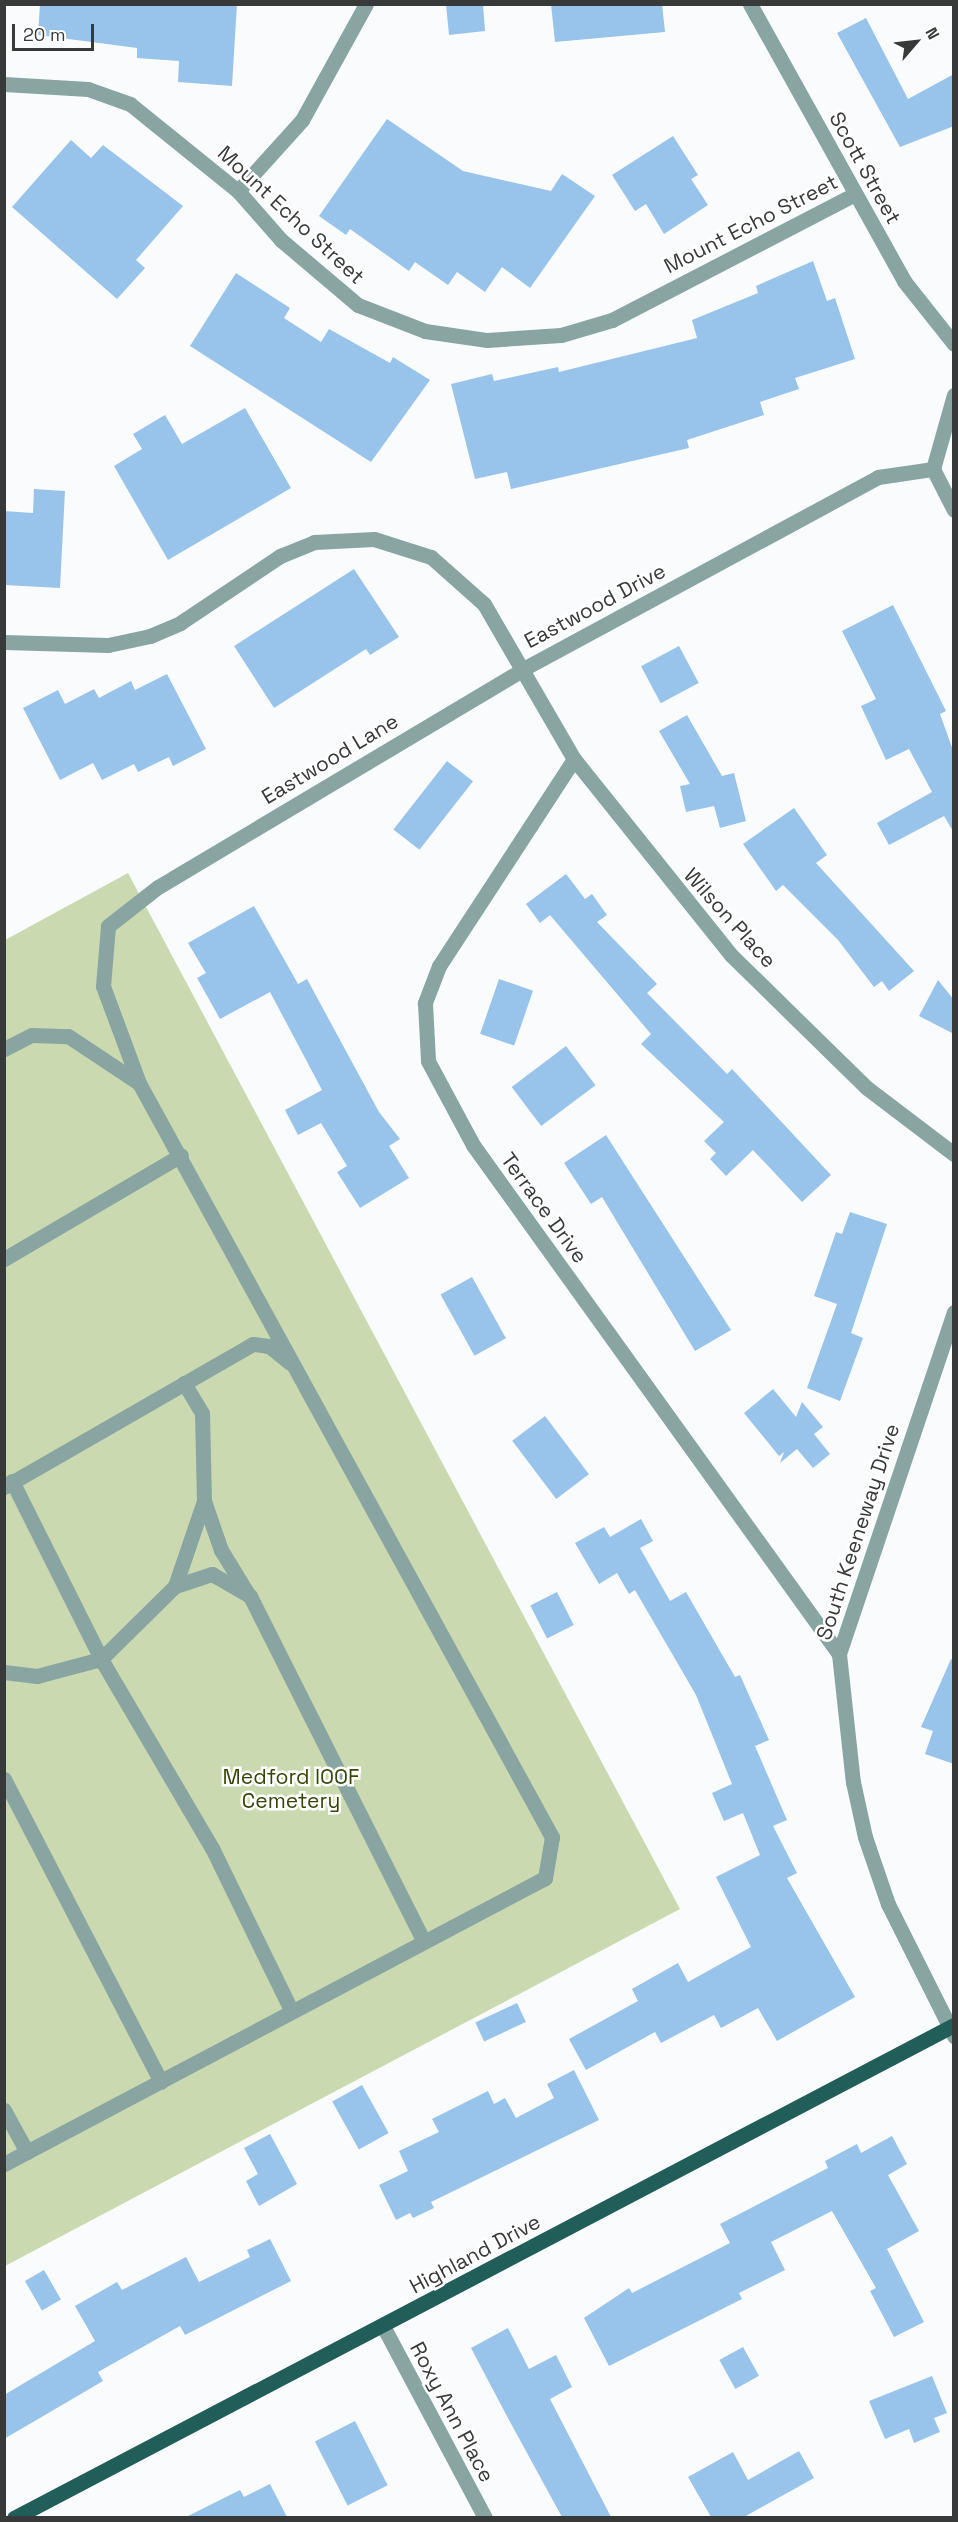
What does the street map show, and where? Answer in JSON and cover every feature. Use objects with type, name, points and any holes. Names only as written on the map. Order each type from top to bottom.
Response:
[{"type":"main road","name":"Highland Drive","points":[[14,2517],[953,2029]]},
{"type":"street","points":[[238,191],[302,120],[366,4]]},
{"type":"street","name":"Scott Street","points":[[750,4],[904,281],[954,344]]},
{"type":"street","name":"Mount Echo Street","points":[[4,84],[88,89],[130,104],[238,191],[281,240],[358,305],[425,332],[487,340],[561,335],[612,320],[855,194]]},
{"type":"street","points":[[954,396],[933,469],[954,510]]},
{"type":"street","name":"Eastwood Drive","points":[[4,642],[108,645],[150,636],[180,622],[280,556],[314,542],[374,540],[431,557],[457,577],[484,604],[525,668],[878,477],[933,469]]},
{"type":"street","name":"Wilson Place","points":[[525,668],[574,759],[731,954],[867,1088],[954,1154]]},
{"type":"street","name":"Eastwood Lane","points":[[424,1942],[545,1878],[552,1838],[182,1155],[139,1083],[103,986],[108,926],[158,886],[525,668]]},
{"type":"street","name":"Terrace Drive","points":[[574,759],[439,966],[425,1003],[428,1061],[473,1145],[839,1654]]},
{"type":"street","points":[[4,1048],[32,1035],[68,1036],[139,1083]]},
{"type":"street","points":[[4,1259],[182,1155]]},
{"type":"street","name":"South Keeneway Drive","points":[[953,2029],[888,1904],[865,1837],[853,1782],[839,1654],[954,1312]]},
{"type":"street","points":[[292,2012],[212,1848],[101,1659],[8,1484],[253,1344],[269,1346],[297,1368]]},
{"type":"street","points":[[4,2164],[424,1942],[250,1596],[221,1550],[204,1501],[202,1413],[184,1383]]},
{"type":"street","points":[[4,1672],[37,1676],[101,1659],[175,1586],[204,1501]]},
{"type":"street","points":[[175,1586],[212,1574],[250,1596]]},
{"type":"street","points":[[4,1779],[160,2082]]},
{"type":"street","points":[[4,2110],[27,2152]]},
{"type":"street","name":"Roxy Ann Place","points":[[382,2326],[485,2517]]},
{"type":"green space","name":"Medford IOOF Cemetery","points":[[128,873],[680,1909],[5,2266],[5,940]]},
{"type":"building","points":[[40,4],[237,4],[232,86],[178,82],[179,61],[137,58],[137,48],[38,35]]},
{"type":"building","points":[[446,4],[483,4],[485,31],[449,35]]},
{"type":"building","points":[[551,4],[662,4],[665,32],[555,42]]},
{"type":"building","points":[[866,18],[908,99],[954,74],[954,126],[900,147],[837,33]]},
{"type":"building","points":[[387,119],[463,171],[551,191],[562,174],[595,196],[530,288],[502,267],[485,292],[457,272],[448,285],[415,262],[409,271],[350,229],[346,235],[319,216]]},
{"type":"building","points":[[673,136],[698,175],[691,179],[708,205],[664,234],[646,204],[635,211],[612,175]]},
{"type":"building","points":[[71,140],[91,158],[103,145],[183,206],[136,260],[145,268],[117,299],[12,207]]},
{"type":"building","points":[[813,261],[827,301],[835,298],[855,359],[795,378],[799,389],[760,402],[764,415],[687,440],[689,448],[511,489],[507,472],[475,479],[451,384],[492,374],[494,381],[558,367],[559,372],[697,338],[692,320],[758,293],[756,286]]},
{"type":"building","points":[[236,273],[290,308],[284,318],[321,342],[329,329],[390,363],[393,357],[430,380],[371,462],[190,346]]},
{"type":"building","points":[[245,408],[291,488],[168,560],[114,466],[142,449],[133,434],[165,415],[182,444]]},
{"type":"building","points":[[34,489],[65,491],[60,588],[4,585],[4,511],[33,513]]},
{"type":"building","points":[[354,569],[399,637],[370,655],[366,649],[274,708],[234,646]]},
{"type":"building","points":[[893,605],[946,711],[940,714],[954,753],[954,833],[944,816],[889,845],[877,823],[932,792],[909,749],[886,760],[861,706],[876,699],[842,631]]},
{"type":"building","points":[[679,646],[699,683],[661,703],[641,666]]},
{"type":"building","points":[[167,674],[206,749],[173,766],[169,757],[138,772],[134,764],[102,780],[93,763],[60,780],[23,708],[58,690],[65,704],[94,689],[99,698],[131,681],[135,690]]},
{"type":"building","points":[[687,715],[722,776],[734,773],[746,821],[720,828],[714,806],[686,812],[680,786],[690,784],[659,731]]},
{"type":"building","points":[[447,761],[473,781],[419,850],[393,830]]},
{"type":"building","points":[[794,808],[827,855],[816,863],[914,971],[889,991],[882,981],[874,987],[838,940],[783,885],[776,891],[743,844]]},
{"type":"building","points":[[566,874],[585,899],[592,894],[607,915],[597,922],[657,984],[647,993],[727,1074],[732,1069],[831,1175],[802,1202],[753,1150],[726,1176],[710,1159],[716,1153],[704,1141],[724,1122],[641,1044],[651,1034],[550,915],[540,923],[526,904]]},
{"type":"building","points":[[254,906],[298,984],[307,979],[379,1112],[400,1139],[389,1146],[409,1178],[360,1208],[337,1172],[347,1166],[321,1123],[298,1135],[285,1110],[322,1090],[270,992],[220,1019],[197,978],[206,973],[188,943]]},
{"type":"building","points":[[499,979],[533,991],[514,1046],[480,1034]]},
{"type":"building","points":[[938,980],[954,1000],[954,1034],[919,1016]]},
{"type":"building","points":[[566,1046],[595,1085],[541,1126],[512,1087]]},
{"type":"building","points":[[606,1135],[731,1330],[695,1351],[602,1197],[591,1204],[564,1163]]},
{"type":"building","points":[[850,1212],[887,1224],[851,1333],[863,1338],[840,1401],[807,1388],[837,1304],[814,1296],[836,1232],[842,1234]]},
{"type":"building","points":[[472,1277],[506,1338],[474,1356],[441,1294]]},
{"type":"building","points":[[773,1389],[796,1417],[802,1402],[823,1427],[814,1434],[830,1454],[813,1468],[797,1449],[780,1463],[784,1452],[779,1456],[744,1413]]},
{"type":"building","points":[[545,1416],[589,1474],[556,1499],[512,1441]]},
{"type":"building","points":[[641,1519],[653,1541],[640,1548],[670,1601],[686,1592],[735,1677],[740,1675],[769,1740],[755,1746],[787,1820],[773,1826],[797,1873],[787,1878],[855,1997],[777,2041],[758,2008],[721,2028],[714,2015],[661,2043],[655,2032],[586,2070],[569,2039],[638,2001],[632,1989],[678,1963],[688,1982],[751,1947],[716,1877],[760,1855],[743,1813],[724,1821],[712,1793],[732,1784],[696,1695],[635,1590],[629,1594],[617,1573],[599,1584],[575,1543],[604,1527],[610,1537]]},
{"type":"building","points":[[557,1592],[574,1625],[547,1639],[530,1606]]},
{"type":"building","points":[[951,1659],[954,1660],[954,1764],[925,1754],[933,1731],[921,1727]]},
{"type":"building","points":[[517,2003],[526,2022],[484,2041],[475,2022]]},
{"type":"building","points":[[574,2070],[599,2120],[431,2202],[434,2208],[413,2218],[410,2213],[396,2220],[379,2185],[408,2171],[399,2151],[439,2132],[432,2119],[488,2091],[494,2104],[505,2098],[516,2118],[554,2098],[547,2084]]},
{"type":"building","points":[[362,2085],[389,2133],[359,2150],[332,2101]]},
{"type":"building","points":[[270,2134],[297,2184],[259,2206],[246,2181],[258,2174],[244,2148]]},
{"type":"building","points":[[892,2136],[907,2164],[888,2175],[919,2231],[887,2249],[924,2322],[894,2337],[870,2291],[876,2288],[832,2211],[771,2242],[785,2270],[739,2293],[742,2299],[609,2366],[584,2318],[629,2288],[632,2293],[730,2243],[720,2224],[828,2168],[825,2161],[857,2144],[861,2153]]},
{"type":"building","points":[[270,2239],[291,2281],[185,2335],[180,2326],[98,2372],[103,2381],[4,2439],[4,2395],[95,2341],[75,2306],[117,2282],[122,2290],[186,2257],[199,2282],[250,2257],[247,2250]]},
{"type":"building","points":[[44,2270],[61,2299],[42,2310],[25,2281]]},
{"type":"building","points":[[508,2328],[529,2369],[556,2355],[572,2387],[550,2399],[611,2517],[562,2517],[509,2420],[471,2348]]},
{"type":"building","points":[[743,2347],[759,2376],[735,2389],[719,2360]]},
{"type":"building","points":[[932,2376],[947,2413],[934,2418],[940,2432],[914,2443],[909,2429],[885,2439],[869,2401]]},
{"type":"building","points":[[355,2421],[388,2485],[348,2506],[315,2441]]},
{"type":"building","points":[[799,2451],[814,2478],[744,2517],[711,2517],[688,2477],[733,2452],[748,2480]]},
{"type":"building","points":[[270,2484],[287,2517],[186,2517],[240,2490],[244,2497]]}]
